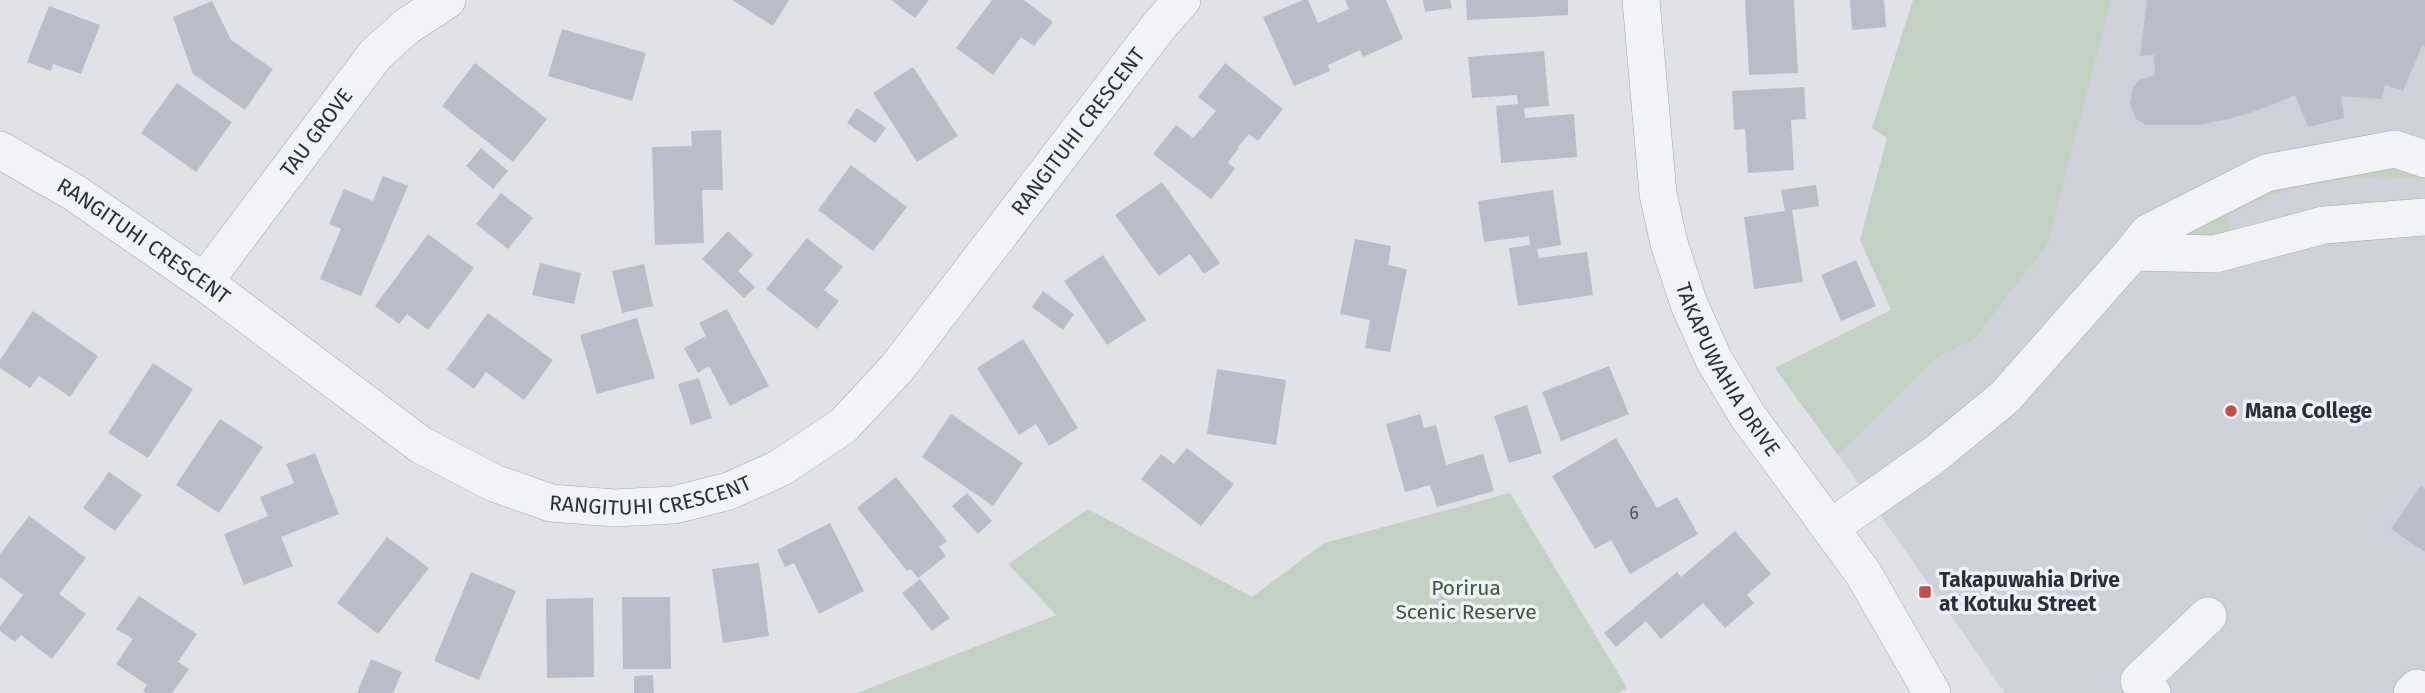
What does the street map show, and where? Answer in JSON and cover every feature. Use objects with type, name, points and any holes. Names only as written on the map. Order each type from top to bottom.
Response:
[{"type":"street","name":"TAU GROVE","points":[[204,282],[375,55],[407,26],[447,0]]},
{"type":"street","name":"RANGITUHI CRESCENT","points":[[0,150],[75,192],[204,282],[421,445],[494,483],[551,503],[614,508],[674,505],[729,491],[780,468],[842,426],[897,368],[1159,26],[1182,0]]},
{"type":"street","name":"TAKAPUWAHIA DRIVE","points":[[1641,0],[1658,194],[1669,243],[1689,304],[1714,360],[1747,415],[1863,573],[1932,693]]},
{"type":"street","points":[[1830,528],[1933,456],[2005,397],[2148,233],[2266,173],[2395,149],[2425,159]]},
{"type":"street","points":[[2133,252],[2215,254],[2324,225],[2425,217]]},
{"type":"street","points":[[2151,693],[2139,681],[2208,616]]},
{"type":"shaded area","points":[[2055,0],[2425,0],[2425,693],[2005,693],[1838,455],[1937,358]]},
{"type":"green space","points":[[1913,0],[2111,0],[2047,245],[1975,338],[1937,358],[1838,455],[1775,368],[1891,310],[1860,240],[1887,138],[1872,128]]},
{"type":"green space","points":[[2406,165],[2425,176],[2425,179],[2374,177],[2323,182],[2250,204],[2227,215],[2233,235],[2231,240],[2170,233],[2250,192]]},
{"type":"green space","name":"Porirua Scenic Reserve","points":[[1510,493],[1627,688],[1618,693],[857,693],[1056,615],[1008,564],[1088,509],[1252,597],[1324,543]]},
{"type":"building","points":[[732,0],[789,0],[773,26]]},
{"type":"building","points":[[891,0],[929,0],[915,18]]},
{"type":"building","points":[[992,0],[1024,0],[1053,22],[1034,46],[1021,37],[993,75],[956,48]]},
{"type":"building","points":[[1308,0],[1318,23],[1349,9],[1345,0],[1386,0],[1403,39],[1363,57],[1360,50],[1328,65],[1330,71],[1294,86],[1263,17]]},
{"type":"building","points":[[1423,0],[1450,0],[1452,8],[1425,12]]},
{"type":"building","points":[[1466,0],[1568,0],[1568,15],[1467,20]]},
{"type":"building","points":[[1745,0],[1794,0],[1798,73],[1749,75]]},
{"type":"building","points":[[1850,0],[1884,0],[1886,27],[1852,30]]},
{"type":"building","points":[[2147,0],[2425,0],[2425,47],[2422,46],[2403,91],[2385,85],[2382,99],[2341,96],[2344,118],[2308,127],[2295,95],[2228,119],[2198,125],[2146,125],[2136,119],[2130,104],[2133,87],[2139,80],[2155,75],[2154,55],[2140,56]]},
{"type":"building","points":[[212,1],[231,40],[273,69],[245,110],[193,74],[173,17]]},
{"type":"building","points":[[49,6],[100,25],[81,74],[53,64],[51,71],[27,62]]},
{"type":"building","points":[[562,29],[646,53],[632,101],[548,76]]},
{"type":"building","points":[[1544,51],[1549,106],[1524,108],[1525,118],[1574,114],[1577,157],[1501,163],[1496,106],[1518,104],[1517,95],[1472,98],[1468,57]]},
{"type":"building","points":[[475,63],[547,119],[513,162],[442,106]]},
{"type":"building","points":[[1225,63],[1283,109],[1258,141],[1249,134],[1238,147],[1228,162],[1235,169],[1211,199],[1153,154],[1176,125],[1193,138],[1216,111],[1198,97]]},
{"type":"building","points":[[913,67],[958,136],[917,162],[873,93]]},
{"type":"building","points":[[177,83],[232,122],[196,172],[141,133]]},
{"type":"building","points":[[1804,87],[1806,119],[1791,120],[1794,170],[1748,173],[1745,129],[1734,130],[1732,91]]},
{"type":"building","points":[[857,108],[886,128],[875,143],[847,123]]},
{"type":"building","points":[[721,130],[723,190],[702,190],[704,243],[655,245],[652,147],[692,146],[691,131]]},
{"type":"building","points":[[481,148],[508,171],[493,189],[466,166]]},
{"type":"building","points":[[851,165],[907,207],[873,251],[818,210]]},
{"type":"building","points":[[383,176],[408,186],[361,296],[320,279],[341,229],[329,224],[344,189],[373,201]]},
{"type":"building","points":[[1162,182],[1220,263],[1204,274],[1190,254],[1159,276],[1115,215]]},
{"type":"building","points":[[1816,185],[1819,206],[1792,210],[1803,282],[1754,289],[1744,217],[1785,211],[1781,190]]},
{"type":"building","points":[[1553,190],[1561,245],[1537,249],[1539,258],[1587,252],[1593,295],[1518,306],[1509,248],[1530,245],[1529,236],[1484,242],[1478,201]]},
{"type":"building","points":[[501,193],[533,218],[508,249],[476,224]]},
{"type":"building","points":[[728,231],[753,255],[738,271],[755,287],[744,298],[702,259]]},
{"type":"building","points":[[428,234],[474,268],[428,330],[407,314],[399,324],[375,306]]},
{"type":"building","points":[[807,238],[843,267],[824,290],[839,301],[817,329],[766,289]]},
{"type":"building","points":[[1355,239],[1391,246],[1388,265],[1407,269],[1390,352],[1365,348],[1370,320],[1340,314]]},
{"type":"building","points":[[1103,255],[1146,320],[1107,345],[1064,281]]},
{"type":"building","points":[[1856,260],[1876,306],[1841,321],[1821,275]]},
{"type":"building","points":[[540,263],[581,273],[574,304],[532,295]]},
{"type":"building","points":[[644,264],[653,306],[622,313],[612,271]]},
{"type":"building","points":[[1043,291],[1074,314],[1063,330],[1032,307]]},
{"type":"building","points":[[727,309],[769,386],[730,406],[709,366],[698,373],[684,348],[706,336],[699,323]]},
{"type":"building","points":[[33,311],[98,356],[70,397],[39,376],[30,388],[0,368],[0,360]]},
{"type":"building","points":[[488,313],[553,360],[524,400],[486,372],[474,389],[447,369]]},
{"type":"building","points":[[637,318],[655,378],[597,394],[580,335]]},
{"type":"building","points":[[1023,339],[1078,428],[1049,446],[1036,424],[1019,435],[977,368]]},
{"type":"building","points":[[153,363],[193,389],[148,458],[108,433]]},
{"type":"building","points":[[1609,366],[1629,414],[1561,441],[1542,392]]},
{"type":"building","points":[[1217,369],[1286,380],[1276,445],[1207,434]]},
{"type":"building","points":[[699,378],[712,418],[691,425],[678,384]]},
{"type":"building","points":[[1527,405],[1542,453],[1509,463],[1494,416]]},
{"type":"building","points":[[951,414],[1023,463],[993,506],[922,457]]},
{"type":"building","points":[[1420,414],[1424,428],[1436,425],[1446,465],[1483,454],[1494,491],[1437,507],[1430,485],[1405,492],[1386,424]]},
{"type":"building","points":[[220,419],[263,447],[219,513],[176,485]]},
{"type":"building","points":[[1616,438],[1657,508],[1677,497],[1698,534],[1630,574],[1611,540],[1595,549],[1552,476]]},
{"type":"building","points":[[1187,448],[1234,484],[1201,526],[1141,479],[1161,454],[1174,464]]},
{"type":"building","points":[[315,453],[339,514],[281,537],[293,566],[244,585],[224,534],[268,516],[260,497],[294,483],[286,464]]},
{"type":"building","points":[[109,472],[142,495],[115,531],[83,508]]},
{"type":"building","points":[[896,477],[947,541],[939,547],[946,556],[918,578],[911,569],[907,571],[857,508]]},
{"type":"building","points":[[2421,486],[2425,489],[2425,552],[2391,529]]},
{"type":"building","points":[[967,493],[992,521],[978,534],[952,506]]},
{"type":"building","points":[[29,516],[86,558],[59,594],[86,614],[52,659],[21,635],[15,642],[0,631],[0,626],[23,595],[0,577],[0,554]]},
{"type":"building","points":[[830,523],[864,591],[819,614],[794,563],[785,567],[777,550]]},
{"type":"building","points":[[1735,531],[1771,574],[1747,595],[1754,603],[1725,628],[1703,603],[1661,639],[1646,621],[1616,647],[1604,633],[1677,572],[1681,577]]},
{"type":"building","points":[[387,537],[429,568],[378,634],[337,603]]},
{"type":"building","points":[[759,563],[769,636],[723,643],[712,569]]},
{"type":"building","points":[[471,572],[516,591],[479,680],[434,661]]},
{"type":"building","points":[[920,579],[950,618],[932,631],[902,593]]},
{"type":"building","points":[[139,596],[197,634],[178,662],[189,669],[172,693],[146,693],[143,691],[147,685],[116,664],[133,639],[116,629]]},
{"type":"building","points":[[622,597],[670,597],[671,669],[623,669]]},
{"type":"building","points":[[593,598],[594,677],[547,678],[546,599]]},
{"type":"building","points":[[371,659],[402,672],[393,693],[357,693]]},
{"type":"building","points":[[653,675],[654,693],[634,693],[634,676]]},
{"type":"place","name":"Mana College","points":[[2231,411]]},
{"type":"place","name":"Takapuwahia Drive at Kotuku Street","points":[[1925,592]]}]
